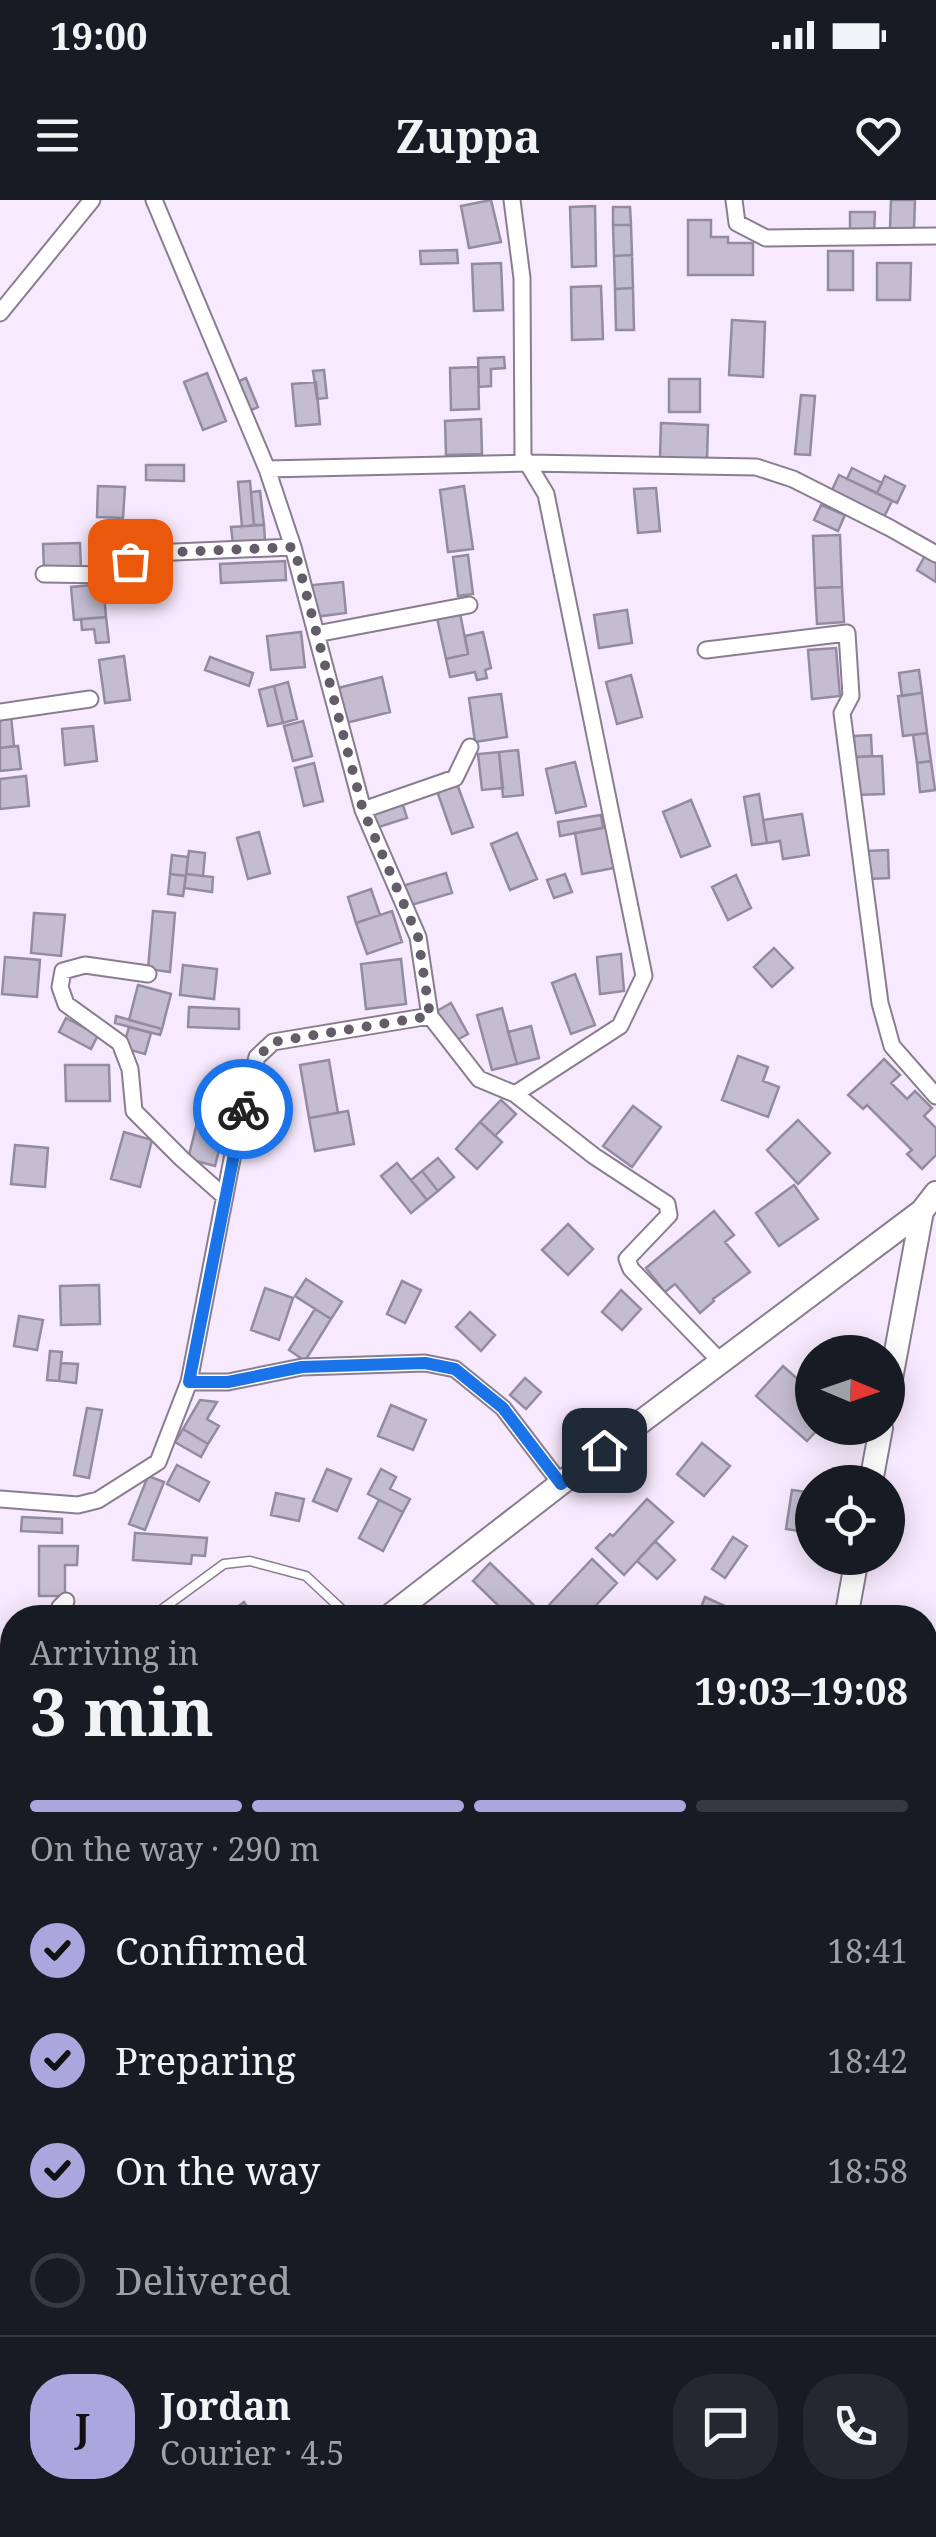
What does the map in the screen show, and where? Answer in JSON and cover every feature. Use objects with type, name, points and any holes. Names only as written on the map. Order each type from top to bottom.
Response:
[{"type":"street","points":[[0,313],[92,200]]},
{"type":"street","points":[[154,200],[268,469],[294,547],[363,810],[418,937],[430,1016],[480,1079],[516,1094],[594,1156],[667,1204],[669,1214],[627,1259],[631,1270],[720,1362]]},
{"type":"street","points":[[512,200],[522,278],[523,456],[546,494],[644,976],[620,1026],[516,1094]]},
{"type":"street","points":[[734,200],[737,224],[766,238],[936,236]]},
{"type":"street","points":[[268,469],[528,463],[756,467],[794,480],[936,554]]},
{"type":"street","points":[[44,574],[113,574],[130,561],[152,553],[294,547]]},
{"type":"street","points":[[316,634],[469,606]]},
{"type":"street","points":[[706,650],[847,633],[851,696],[842,713],[880,1002],[892,1046],[936,1096]]},
{"type":"street","points":[[0,712],[90,699]]},
{"type":"street","points":[[363,810],[455,778],[470,748]]},
{"type":"street","points":[[148,974],[85,965],[63,971],[60,987],[66,1004],[120,1043],[130,1069],[134,1111],[225,1197]]},
{"type":"street","points":[[0,1499],[78,1505],[98,1500],[158,1462],[189,1382],[239,1122],[258,1057],[273,1042],[430,1016]]},
{"type":"street","points":[[404,1605],[929,1202]]},
{"type":"street","points":[[901,1335],[929,1202]]},
{"type":"street","points":[[189,1382],[228,1382],[302,1367],[425,1363],[455,1369],[503,1408],[561,1484]]},
{"type":"street","points":[[848,1605],[854,1575]]},
{"type":"street","points":[[62,1605],[66,1601]]},
{"type":"lane","points":[[168,1605],[224,1564],[250,1561],[306,1576],[337,1605]]},
{"type":"building","points":[[491,200],[501,242],[469,248],[461,206]]},
{"type":"building","points":[[891,200],[915,200],[914,229],[890,228]]},
{"type":"building","points":[[595,206],[596,266],[572,267],[570,207]]},
{"type":"building","points":[[613,207],[630,207],[631,225],[613,225]]},
{"type":"building","points":[[850,212],[875,212],[874,232],[850,232]]},
{"type":"building","points":[[688,220],[711,220],[711,237],[728,237],[728,243],[753,243],[753,275],[688,275]]},
{"type":"building","points":[[613,225],[631,225],[632,255],[614,256]]},
{"type":"building","points":[[457,250],[458,263],[421,264],[420,251]]},
{"type":"building","points":[[828,251],[853,251],[853,290],[828,290]]},
{"type":"building","points":[[632,255],[633,288],[615,289],[614,256]]},
{"type":"building","points":[[501,263],[503,310],[474,311],[472,264]]},
{"type":"building","points":[[877,263],[911,263],[910,300],[877,300]]},
{"type":"building","points":[[601,286],[603,339],[572,340],[571,287]]},
{"type":"building","points":[[633,288],[634,330],[616,330],[615,289]]},
{"type":"building","points":[[732,320],[765,322],[763,377],[729,375]]},
{"type":"building","points":[[504,357],[505,368],[491,369],[491,386],[479,387],[478,358]]},
{"type":"building","points":[[478,367],[479,409],[451,410],[450,368]]},
{"type":"building","points":[[324,370],[327,398],[317,399],[313,371]]},
{"type":"building","points":[[207,373],[226,421],[203,430],[184,382]]},
{"type":"building","points":[[246,378],[258,407],[247,412],[235,383]]},
{"type":"building","points":[[669,379],[700,379],[700,412],[669,412]]},
{"type":"building","points":[[316,382],[320,424],[296,426],[292,384]]},
{"type":"building","points":[[801,395],[815,396],[810,455],[795,454]]},
{"type":"building","points":[[481,419],[482,454],[446,455],[445,421]]},
{"type":"building","points":[[661,423],[708,425],[707,461],[660,459]]},
{"type":"building","points":[[146,465],[184,465],[184,481],[146,480]]},
{"type":"building","points":[[852,468],[882,483],[877,493],[847,479]]},
{"type":"building","points":[[839,475],[892,501],[884,517],[832,490]]},
{"type":"building","points":[[885,476],[905,486],[897,503],[877,493]]},
{"type":"building","points":[[250,481],[254,525],[242,527],[238,482]]},
{"type":"building","points":[[98,486],[125,487],[123,518],[97,517]]},
{"type":"building","points":[[464,486],[473,549],[448,552],[440,490]]},
{"type":"building","points":[[656,488],[660,531],[638,533],[634,489]]},
{"type":"building","points":[[260,491],[264,525],[254,525],[251,492]]},
{"type":"building","points":[[821,505],[845,515],[838,531],[814,520]]},
{"type":"building","points":[[264,525],[265,541],[233,544],[231,527]]},
{"type":"building","points":[[840,535],[842,587],[815,588],[813,536]]},
{"type":"building","points":[[80,543],[81,570],[44,571],[43,544]]},
{"type":"building","points":[[926,554],[936,560],[936,582],[917,570]]},
{"type":"building","points":[[468,555],[473,594],[458,596],[453,557]]},
{"type":"building","points":[[285,561],[286,580],[221,583],[220,564]]},
{"type":"building","points":[[343,582],[346,613],[315,617],[312,585]]},
{"type":"building","points":[[103,584],[106,617],[74,620],[71,587]]},
{"type":"building","points":[[842,587],[844,622],[817,624],[815,588]]},
{"type":"building","points":[[627,610],[632,643],[599,648],[594,615]]},
{"type":"building","points":[[460,613],[468,654],[446,659],[437,618]]},
{"type":"building","points":[[106,617],[109,642],[96,643],[94,629],[82,630],[81,619]]},
{"type":"building","points":[[301,632],[305,667],[271,670],[267,636]]},
{"type":"building","points":[[483,632],[491,668],[485,670],[487,678],[477,680],[475,672],[450,677],[446,659],[468,654],[465,636]]},
{"type":"building","points":[[836,648],[840,696],[812,699],[808,650]]},
{"type":"building","points":[[124,656],[130,700],[105,703],[99,660]]},
{"type":"building","points":[[210,657],[253,673],[249,686],[205,670]]},
{"type":"building","points":[[919,670],[922,693],[902,696],[899,673]]},
{"type":"building","points":[[631,675],[642,717],[617,724],[606,682]]},
{"type":"building","points":[[382,677],[390,712],[346,723],[338,688]]},
{"type":"building","points":[[288,682],[297,719],[283,723],[274,686]]},
{"type":"building","points":[[274,686],[283,723],[268,726],[259,690]]},
{"type":"building","points":[[922,693],[927,733],[903,736],[898,696]]},
{"type":"building","points":[[501,694],[507,737],[475,742],[469,698]]},
{"type":"building","points":[[11,716],[14,746],[0,748],[0,717]]},
{"type":"building","points":[[303,721],[312,756],[293,761],[284,726]]},
{"type":"building","points":[[93,726],[97,761],[65,765],[62,729]]},
{"type":"building","points":[[927,733],[931,761],[917,763],[913,735]]},
{"type":"building","points":[[871,735],[872,756],[855,757],[854,736]]},
{"type":"building","points":[[18,746],[21,769],[0,771],[0,748]]},
{"type":"building","points":[[518,750],[523,795],[503,797],[499,752]]},
{"type":"building","points":[[499,752],[503,788],[482,790],[478,754]]},
{"type":"building","points":[[882,756],[884,794],[856,795],[855,757]]},
{"type":"building","points":[[931,761],[935,790],[920,792],[917,763]]},
{"type":"building","points":[[575,762],[586,806],[556,813],[546,769]]},
{"type":"building","points":[[314,763],[323,801],[304,806],[295,768]]},
{"type":"building","points":[[26,776],[29,806],[0,809],[0,779]]},
{"type":"building","points":[[457,784],[473,827],[452,834],[437,791]]},
{"type":"building","points":[[759,794],[767,843],[752,845],[744,797]]},
{"type":"building","points":[[691,800],[710,846],[681,857],[663,812]]},
{"type":"building","points":[[402,802],[407,818],[373,829],[368,813]]},
{"type":"building","points":[[802,814],[809,855],[783,859],[780,841],[767,843],[763,820]]},
{"type":"building","points":[[601,815],[603,828],[560,836],[558,822]]},
{"type":"building","points":[[607,827],[614,868],[582,874],[575,833]]},
{"type":"building","points":[[259,832],[270,873],[248,879],[237,838]]},
{"type":"building","points":[[517,833],[537,879],[510,890],[491,844]]},
{"type":"building","points":[[888,850],[889,878],[869,879],[867,851]]},
{"type":"building","points":[[189,851],[205,853],[203,876],[186,874]]},
{"type":"building","points":[[172,855],[188,857],[186,876],[170,874]]},
{"type":"building","points":[[446,873],[452,893],[408,906],[402,886]]},
{"type":"building","points":[[170,874],[186,876],[183,896],[168,894]]},
{"type":"building","points":[[186,874],[213,877],[212,892],[184,888]]},
{"type":"building","points":[[565,874],[572,892],[554,898],[547,880]]},
{"type":"building","points":[[736,875],[751,908],[728,920],[712,887]]},
{"type":"building","points":[[371,889],[380,915],[356,923],[348,897]]},
{"type":"building","points":[[153,911],[175,913],[170,972],[148,969]]},
{"type":"building","points":[[392,911],[402,942],[367,954],[356,923]]},
{"type":"building","points":[[34,913],[65,915],[61,956],[31,953]]},
{"type":"building","points":[[774,948],[793,968],[772,987],[754,967]]},
{"type":"building","points":[[621,954],[624,991],[600,994],[597,957]]},
{"type":"building","points":[[5,957],[40,960],[37,997],[2,994]]},
{"type":"building","points":[[401,959],[406,1004],[366,1009],[361,964]]},
{"type":"building","points":[[183,965],[217,969],[214,999],[180,995]]},
{"type":"building","points":[[575,974],[595,1025],[571,1034],[552,983]]},
{"type":"building","points":[[138,985],[171,994],[162,1029],[129,1020]]},
{"type":"building","points":[[451,1003],[468,1034],[453,1042],[437,1011]]},
{"type":"building","points":[[189,1007],[239,1009],[239,1029],[188,1027]]},
{"type":"building","points":[[502,1008],[517,1064],[492,1070],[477,1015]]},
{"type":"building","points":[[116,1016],[162,1029],[160,1035],[115,1023]]},
{"type":"building","points":[[66,1018],[98,1035],[91,1049],[59,1032]]},
{"type":"building","points":[[531,1026],[539,1058],[517,1064],[508,1032]]},
{"type":"building","points":[[129,1027],[151,1033],[145,1054],[123,1048]]},
{"type":"building","points":[[738,1056],[768,1067],[763,1081],[779,1087],[768,1117],[722,1100]]},
{"type":"building","points":[[884,1059],[900,1075],[891,1083],[907,1099],[915,1091],[932,1108],[924,1116],[936,1128],[936,1155],[922,1169],[907,1154],[912,1150],[867,1105],[863,1109],[848,1095]]},
{"type":"building","points":[[329,1060],[338,1113],[309,1118],[300,1065]]},
{"type":"building","points":[[65,1065],[109,1065],[110,1101],[66,1101]]},
{"type":"building","points":[[501,1100],[516,1114],[495,1136],[480,1122]]},
{"type":"building","points":[[633,1106],[661,1127],[632,1167],[603,1146]]},
{"type":"building","points":[[201,1107],[228,1114],[215,1166],[188,1159]]},
{"type":"building","points":[[348,1111],[354,1144],[315,1151],[309,1118]]},
{"type":"building","points":[[798,1120],[830,1153],[798,1184],[767,1150]]},
{"type":"building","points":[[480,1122],[502,1142],[477,1169],[456,1149]]},
{"type":"building","points":[[124,1132],[152,1140],[140,1187],[111,1179]]},
{"type":"building","points":[[15,1145],[48,1148],[45,1187],[11,1184]]},
{"type":"building","points":[[438,1158],[454,1177],[438,1191],[422,1171]]},
{"type":"building","points":[[397,1163],[427,1200],[411,1213],[381,1176]]},
{"type":"building","points":[[422,1171],[438,1191],[427,1200],[411,1180]]},
{"type":"building","points":[[794,1185],[818,1219],[779,1246],[756,1213]]},
{"type":"building","points":[[714,1211],[734,1235],[725,1242],[750,1272],[700,1313],[675,1284],[665,1292],[646,1268]]},
{"type":"building","points":[[568,1224],[593,1249],[568,1275],[542,1250]]},
{"type":"building","points":[[306,1279],[342,1302],[331,1319],[295,1296]]},
{"type":"building","points":[[402,1281],[421,1290],[405,1323],[387,1314]]},
{"type":"building","points":[[99,1285],[100,1324],[61,1325],[60,1286]]},
{"type":"building","points":[[265,1288],[293,1298],[279,1340],[251,1330]]},
{"type":"building","points":[[621,1290],[641,1309],[622,1330],[602,1312]]},
{"type":"building","points":[[315,1309],[331,1319],[305,1361],[289,1350]]},
{"type":"building","points":[[470,1312],[495,1335],[481,1351],[456,1327]]},
{"type":"building","points":[[19,1316],[43,1320],[37,1350],[14,1346]]},
{"type":"building","points":[[50,1351],[62,1352],[59,1381],[47,1380]]},
{"type":"building","points":[[61,1363],[78,1364],[76,1383],[59,1381]]},
{"type":"building","points":[[783,1366],[795,1377],[795,1430],[756,1396]]},
{"type":"building","points":[[525,1378],[541,1392],[526,1409],[510,1395]]},
{"type":"building","points":[[200,1400],[217,1402],[207,1419],[219,1426],[208,1444],[183,1429]]},
{"type":"building","points":[[391,1405],[426,1420],[413,1450],[378,1436]]},
{"type":"building","points":[[87,1408],[102,1410],[89,1478],[74,1475]]},
{"type":"building","points":[[183,1429],[208,1444],[201,1457],[175,1442]]},
{"type":"building","points":[[702,1443],[730,1466],[704,1496],[677,1474]]},
{"type":"building","points":[[177,1465],[209,1482],[199,1501],[167,1484]]},
{"type":"building","points":[[327,1469],[351,1479],[337,1511],[313,1501]]},
{"type":"building","points":[[381,1469],[396,1477],[390,1489],[410,1499],[403,1512],[368,1494]]},
{"type":"building","points":[[148,1476],[164,1482],[145,1530],[129,1524]]},
{"type":"building","points":[[792,1490],[795,1490],[795,1530],[786,1529]]},
{"type":"building","points":[[276,1493],[304,1499],[299,1521],[271,1515]]},
{"type":"building","points":[[647,1499],[673,1522],[624,1575],[596,1548],[610,1534],[613,1536]]},
{"type":"building","points":[[379,1500],[403,1512],[383,1551],[359,1538]]},
{"type":"building","points":[[22,1517],[62,1519],[62,1533],[21,1531]]},
{"type":"building","points":[[135,1533],[207,1538],[205,1556],[192,1555],[191,1564],[133,1560]]},
{"type":"building","points":[[733,1537],[747,1546],[725,1578],[712,1569]]},
{"type":"building","points":[[655,1541],[675,1560],[657,1579],[637,1561]]},
{"type":"building","points":[[39,1546],[78,1546],[77,1565],[65,1565],[65,1596],[39,1596]]},
{"type":"building","points":[[592,1559],[617,1583],[596,1605],[549,1605]]},
{"type":"building","points":[[490,1563],[534,1605],[498,1605],[473,1581]]},
{"type":"building","points":[[705,1597],[722,1605],[702,1605]]},
{"type":"way so far","points":[[130,561],[152,553],[294,547],[363,810],[418,937],[430,1016],[273,1042],[258,1057],[243,1109]]},
{"type":"route","points":[[243,1109],[189,1382],[228,1382],[302,1367],[425,1363],[455,1369],[503,1408],[561,1484],[604,1450]]}]
